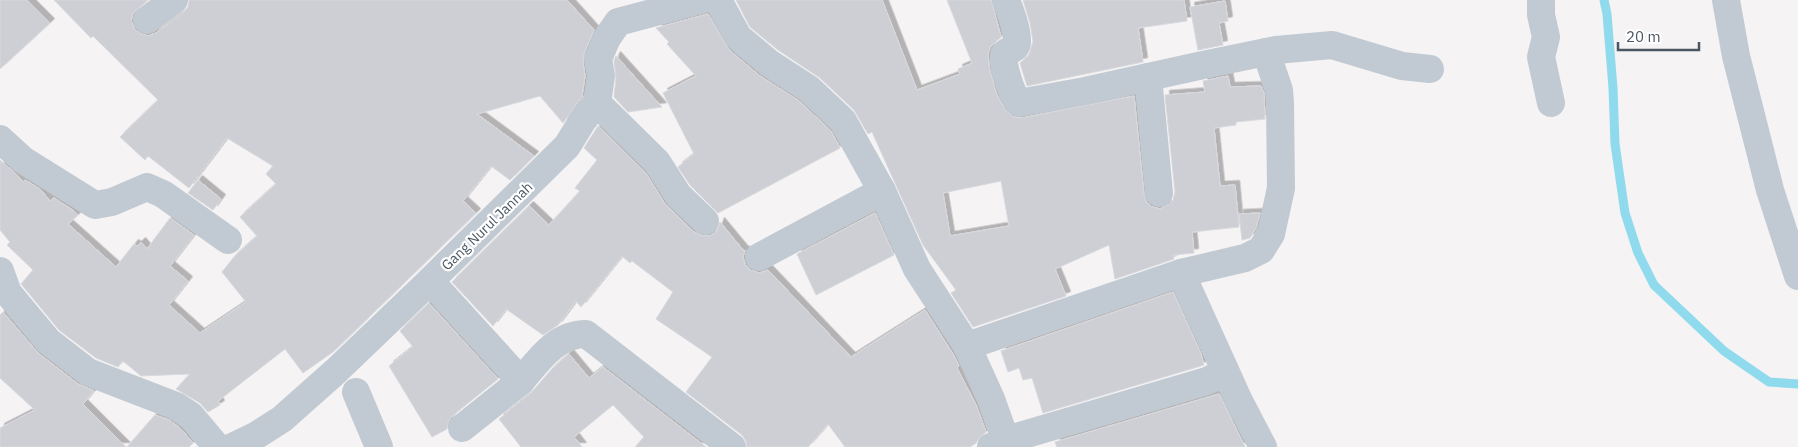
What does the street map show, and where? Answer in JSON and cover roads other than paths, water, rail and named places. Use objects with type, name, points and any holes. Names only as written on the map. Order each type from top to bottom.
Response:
[{"type":"street","points":[[146,20],[174,0]]},
{"type":"street","points":[[701,0],[618,22],[598,60],[600,76],[597,103],[657,162],[678,195],[705,221]]},
{"type":"street","points":[[718,0],[738,36],[769,63],[809,88],[843,122],[882,191],[918,269],[967,346],[991,398],[1002,445],[1207,381],[1225,372]]},
{"type":"street","points":[[1006,0],[1015,28],[1017,43],[1015,48],[1005,54],[1004,57],[1007,76],[1016,102],[1022,103],[1266,52],[1332,45],[1402,66],[1430,69]]},
{"type":"street","points":[[1541,0],[1541,15],[1546,37],[1541,57],[1551,103]]},
{"type":"street","points":[[1726,0],[1736,56],[1765,171],[1798,276]]},
{"type":"street","points":[[967,346],[1181,273],[1245,258],[1261,250],[1272,234],[1281,188],[1279,90],[1266,52]]},
{"type":"street","points":[[1148,77],[1159,193]]},
{"type":"street","name":"Gang Nurul Jannah","points":[[232,447],[257,435],[282,419],[336,371],[567,146],[583,120],[597,103]]},
{"type":"street","points":[[0,139],[23,160],[95,205],[112,202],[147,187],[163,194],[228,240]]},
{"type":"street","points":[[759,257],[882,191]]},
{"type":"street","points":[[0,271],[8,293],[48,341],[88,372],[176,406],[191,416],[217,447]]},
{"type":"street","points":[[1181,273],[1225,372],[1263,447]]},
{"type":"street","points":[[430,281],[521,380]]},
{"type":"street","points":[[462,428],[521,380],[550,347],[564,338],[576,334],[586,334],[732,447]]},
{"type":"street","points":[[356,392],[378,447]]},
{"type":"waterway","points":[[1604,0],[1607,14],[1613,88],[1615,144],[1625,213],[1638,253],[1654,285],[1724,351],[1769,382],[1798,384]]}]
